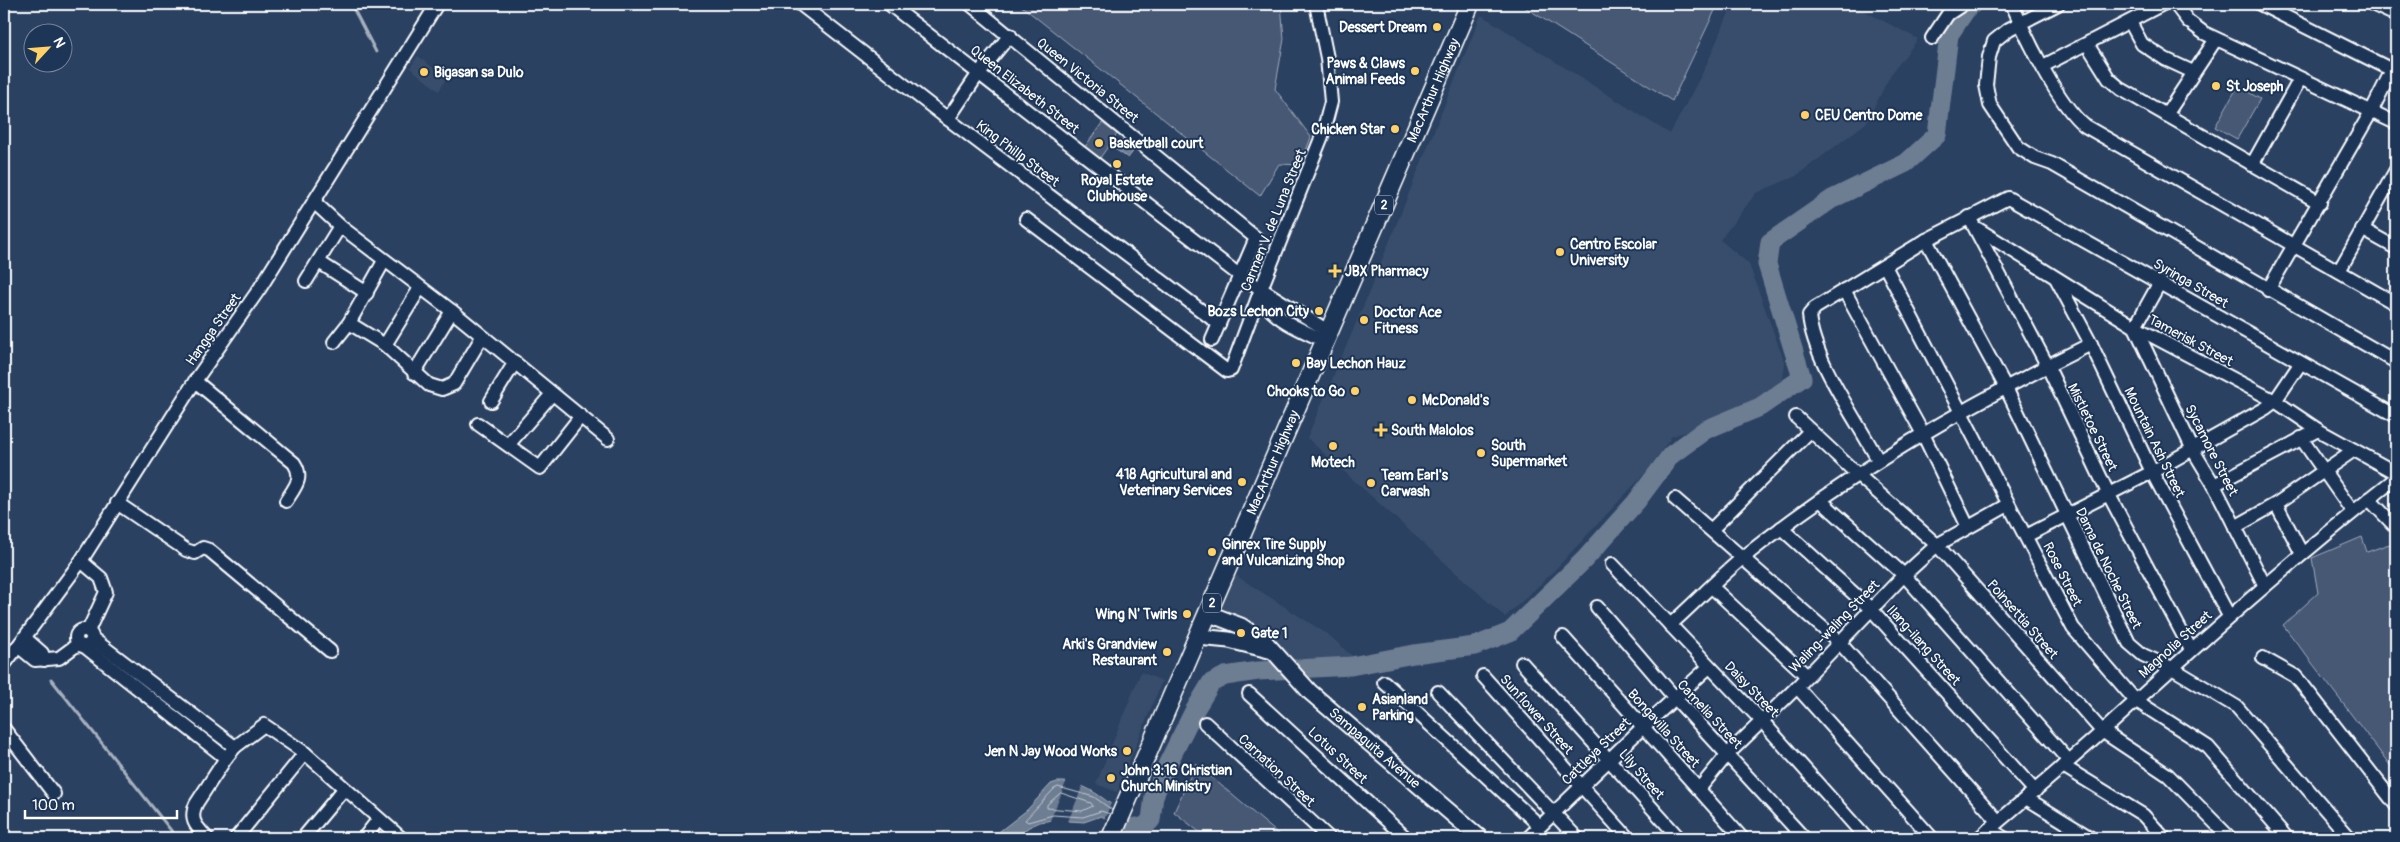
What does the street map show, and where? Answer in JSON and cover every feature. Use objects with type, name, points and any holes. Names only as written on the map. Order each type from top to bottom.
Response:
[{"type":"highway","name":"MacArthur Highway","points":[[1113,833],[1470,4]]},
{"type":"main road","name":"Sampaguita Avenue","points":[[1207,613],[1246,629],[1262,639],[1310,692],[1480,838]]},
{"type":"main road","points":[[1198,637],[1229,640],[1276,653]]},
{"type":"street","name":"Hangga Street","points":[[4,665],[80,561],[195,381],[260,288],[437,4]]},
{"type":"street","name":"King Phillp Street","points":[[800,4],[948,119],[1219,324]]},
{"type":"street","name":"Queen Elizabeth Street","points":[[889,4],[1239,275],[1298,312],[1326,336]]},
{"type":"street","name":"Queen Victoria Street","points":[[970,4],[1256,238],[1239,275]]},
{"type":"street","name":"Carmen V. de Luna Street","points":[[1026,219],[1227,371],[1232,370],[1261,289],[1322,136],[1331,102],[1328,58],[1316,4]]},
{"type":"street","points":[[1932,38],[1948,14],[1963,4]]},
{"type":"street","points":[[2012,4],[2020,23],[2068,109],[2085,126],[2396,304]]},
{"type":"street","points":[[2058,4],[2020,23],[1994,41],[1988,57],[1986,85],[1990,105],[2018,147],[2035,158],[2052,164],[2396,362]]},
{"type":"street","points":[[2043,66],[2163,4]]},
{"type":"street","points":[[2175,4],[2188,21],[2204,33],[2396,123]]},
{"type":"street","points":[[2260,4],[2395,68],[2320,203],[2268,290]]},
{"type":"street","points":[[2372,4],[2396,15]]},
{"type":"street","points":[[2130,22],[2142,44],[2165,59],[2193,72]]},
{"type":"street","points":[[948,119],[979,73],[1010,35]]},
{"type":"street","points":[[2166,115],[2216,39]]},
{"type":"street","points":[[2087,44],[2109,79],[2121,89],[2320,203]]},
{"type":"street","points":[[2252,165],[2300,78]]},
{"type":"street","points":[[2339,271],[2396,170]]},
{"type":"street","name":"Syringa Street","points":[[1972,222],[2008,198],[2160,282],[2300,364],[2396,416]]},
{"type":"street","points":[[314,202],[340,226],[452,311],[608,439]]},
{"type":"street","points":[[1878,460],[1832,382],[1809,315],[1815,308],[1926,240],[1972,222]]},
{"type":"street","name":"Tamerisk Street","points":[[1972,222],[2057,280],[2135,327],[2275,401],[2318,430],[2396,473]]},
{"type":"street","name":"Mistletoe Street","points":[[1972,222],[2047,365],[2109,495],[2191,650]]},
{"type":"street","points":[[306,280],[340,226]]},
{"type":"street","points":[[2362,229],[2396,248]]},
{"type":"street","name":"Dama de Noche Street","points":[[1926,240],[2006,388],[2129,643],[2144,655],[2172,668],[2237,707],[2350,838]]},
{"type":"street","points":[[334,342],[349,323],[384,261]]},
{"type":"street","points":[[319,262],[366,293]]},
{"type":"street","name":"Rose Street","points":[[1886,266],[2073,628],[2135,700],[2208,747],[2287,838]]},
{"type":"street","points":[[1212,340],[1239,275]]},
{"type":"street","name":"Mountain Ash Street","points":[[2057,280],[2091,344],[2152,472],[2229,616]]},
{"type":"street","points":[[2135,327],[2160,282]]},
{"type":"street","points":[[385,346],[420,288]]},
{"type":"street","name":"Queen Elizabeth Street","points":[[1261,289],[1267,306],[1292,324],[1326,336]]},
{"type":"street","points":[[1844,290],[1923,434],[1968,527]]},
{"type":"street","points":[[414,373],[452,311]]},
{"type":"street","points":[[1292,324],[1298,312]]},
{"type":"street","points":[[349,323],[385,346],[429,385],[449,388],[458,379],[482,337]]},
{"type":"street","name":"Sycamore Street","points":[[2135,327],[2193,450],[2214,485],[2265,586]]},
{"type":"street","points":[[1670,625],[1743,558],[1781,528],[1857,474],[1923,434],[2047,365],[2091,344]]},
{"type":"street","points":[[492,401],[515,362]]},
{"type":"street","points":[[2026,536],[2109,495],[2193,450],[2275,401],[2300,364]]},
{"type":"street","points":[[195,381],[294,463],[298,469],[300,479],[286,501]]},
{"type":"street","points":[[508,445],[552,394]]},
{"type":"street","points":[[478,424],[540,468],[581,416]]},
{"type":"street","name":"Poinsettia Street","points":[[1796,416],[1810,431],[1937,545],[2102,731],[2168,775],[2230,838]]},
{"type":"street","points":[[2214,485],[2318,430]]},
{"type":"street","points":[[1711,530],[1810,431]]},
{"type":"street","points":[[2301,438],[2352,511]]},
{"type":"street","points":[[2234,527],[2276,504],[2325,472],[2354,450]]},
{"type":"street","name":"Magnolia Street","points":[[1979,838],[2066,763],[2229,616],[2352,511],[2396,478]]},
{"type":"street","points":[[1676,499],[1839,642],[2004,838]]},
{"type":"street","points":[[2369,499],[2394,525]]},
{"type":"street","points":[[1820,500],[1904,575],[2066,763],[2142,815],[2164,838]]},
{"type":"street","points":[[117,503],[186,550],[195,552],[203,548],[209,550],[330,651]]},
{"type":"street","points":[[2276,504],[2302,554]]},
{"type":"street","name":"Waling-waling Street","points":[[1699,789],[1728,754],[1797,687],[1904,575],[1937,545],[2008,505]]},
{"type":"street","name":"Ilang-ilang Street","points":[[1781,528],[1871,609],[2031,794],[2091,838]]},
{"type":"street","points":[[22,642],[35,660],[44,660],[60,658],[86,640],[106,592],[101,578],[80,561]]},
{"type":"street","name":"Daisy Street","points":[[1612,564],[1762,721],[1866,838]]},
{"type":"street","points":[[1712,587],[1807,676]]},
{"type":"street","name":"Camelia Street","points":[[1597,607],[1675,698],[1804,838]]},
{"type":"street","name":"Bongavilla Street","points":[[1564,637],[1742,838]]},
{"type":"street","points":[[86,640],[235,747]]},
{"type":"street","points":[[86,640],[226,758]]},
{"type":"street","points":[[2263,658],[2294,676],[2302,684],[2396,805]]},
{"type":"street","name":"Lily Street","points":[[1522,663],[1679,838]]},
{"type":"street","name":"Cattleya Street","points":[[1528,838],[1643,727],[1709,667]]},
{"type":"street","name":"Sunflower Street","points":[[1483,676],[1628,838]]},
{"type":"street","points":[[1384,682],[1540,826]]},
{"type":"street","points":[[1797,687],[1932,838]]},
{"type":"street","points":[[1438,692],[1552,814],[1577,838]]},
{"type":"street","name":"Lotus Street","points":[[1249,694],[1406,838]]},
{"type":"street","name":"Carnation Street","points":[[1205,723],[1329,838]]},
{"type":"street","points":[[206,838],[193,821],[192,812],[235,747],[264,725],[305,753],[378,820],[401,838]]},
{"type":"street","points":[[4,729],[54,794]]},
{"type":"street","points":[[236,838],[305,753]]},
{"type":"street","points":[[303,838],[344,789]]},
{"type":"street","points":[[364,838],[378,820]]},
{"type":"shaded area","points":[[1019,4],[1281,4],[1284,39],[1275,89],[1311,137],[1301,165],[1279,164],[1260,196]]},
{"type":"shaded area","points":[[1520,4],[1718,4],[1672,101]]},
{"type":"shaded area","name":"Centro Escolar University","points":[[1733,4],[1851,4],[1918,39],[1891,74],[1866,123],[1796,176],[1756,193],[1720,240],[1749,264],[1785,364],[1782,384],[1767,401],[1750,410],[1672,436],[1646,472],[1549,576],[1505,617],[1307,438],[1365,302],[1481,15],[1670,134],[1704,70]]},
{"type":"shaded area","points":[[418,56],[446,78],[439,91],[410,68]]},
{"type":"shaded area","points":[[2238,86],[2260,99],[2237,139],[2215,127]]},
{"type":"shaded area","name":"Basketball court","points":[[1102,123],[1117,134],[1097,162],[1082,151]]},
{"type":"shaded area","points":[[2362,537],[2367,552],[2396,543],[2396,773],[2283,625],[2318,593],[2312,558]]},
{"type":"shaded area","points":[[1235,575],[1330,636],[1352,656],[1292,663],[1277,647],[1222,608]]},
{"type":"shaded area","points":[[1141,672],[1162,681],[1117,792],[1096,784]]},
{"type":"shaded area","points":[[1196,764],[1283,838],[1207,838],[1174,812]]},
{"type":"water","points":[[1122,140],[1135,149],[1128,158],[1115,149]]},
{"type":"water","points":[[1057,782],[1080,785],[1090,790],[1136,823],[1145,820],[1150,812],[1157,816],[1148,827],[1139,832],[1135,832],[1101,816],[1084,822],[1053,820],[1040,822],[1029,827],[1014,838],[991,838],[1027,810],[1051,784]]},
{"type":"pier","points":[[1067,780],[1083,785],[1067,824],[1049,823]]},
{"type":"pier","points":[[1112,801],[1135,819],[1130,832],[1104,820]]},
{"type":"waterway","points":[[351,4],[376,52]]},
{"type":"waterway","points":[[1135,827],[1143,828],[1151,820],[1154,796],[1168,763],[1193,713],[1211,683],[1225,676],[1258,671],[1351,666],[1414,654],[1475,646],[1510,632],[1585,559],[1636,502],[1671,455],[1705,430],[1760,407],[1802,378],[1767,264],[1770,242],[1832,199],[1906,163],[1937,135],[1949,35],[1968,7],[1973,4]]},
{"type":"waterway","points":[[51,679],[177,838]]},
{"type":"place","name":"Dessert Dream","points":[[1437,27]]},
{"type":"place","name":"Paws & Claws Animal Feeds","points":[[1415,71]]},
{"type":"place","name":"Bigasan sa Dulo","points":[[424,72]]},
{"type":"place","name":"St Joseph","points":[[2216,86]]},
{"type":"place","name":"CEU Centro Dome","points":[[1805,115]]},
{"type":"place","name":"Chicken Star","points":[[1395,129]]},
{"type":"place","name":"Basketball court","points":[[1099,143]]},
{"type":"place","name":"Royal Estate Clubhouse","points":[[1117,164]]},
{"type":"place","name":"Centro Escolar University","points":[[1560,252]]},
{"type":"place","name":"JBX Pharmacy","points":[[1335,271]]},
{"type":"place","name":"Bozs Lechon City","points":[[1319,311]]},
{"type":"place","name":"Doctor Ace Fitness","points":[[1364,320]]},
{"type":"place","name":"Bay Lechon Hauz","points":[[1296,363]]},
{"type":"place","name":"Chooks to Go","points":[[1355,391]]},
{"type":"place","name":"McDonald's","points":[[1412,400]]},
{"type":"place","name":"South Malolos","points":[[1381,430]]},
{"type":"place","name":"Motech","points":[[1333,446]]},
{"type":"place","name":"South Supermarket","points":[[1481,453]]},
{"type":"place","name":"418 Agricultural and Veterinary Services","points":[[1242,482]]},
{"type":"place","name":"Team Earl's Carwash","points":[[1371,483]]},
{"type":"place","name":"Ginrex Tire Supply and Vulcanizing Shop","points":[[1212,552]]},
{"type":"place","name":"Wing N' Twirls","points":[[1187,614]]},
{"type":"place","name":"Gate 1","points":[[1241,633]]},
{"type":"place","name":"Arki's Grandview Restaurant","points":[[1167,652]]},
{"type":"place","name":"Asianland Parking","points":[[1362,707]]},
{"type":"place","name":"Jen N Jay Wood Works","points":[[1127,751]]},
{"type":"place","name":"John 3:16 Christian Church Ministry","points":[[1111,778]]}]
